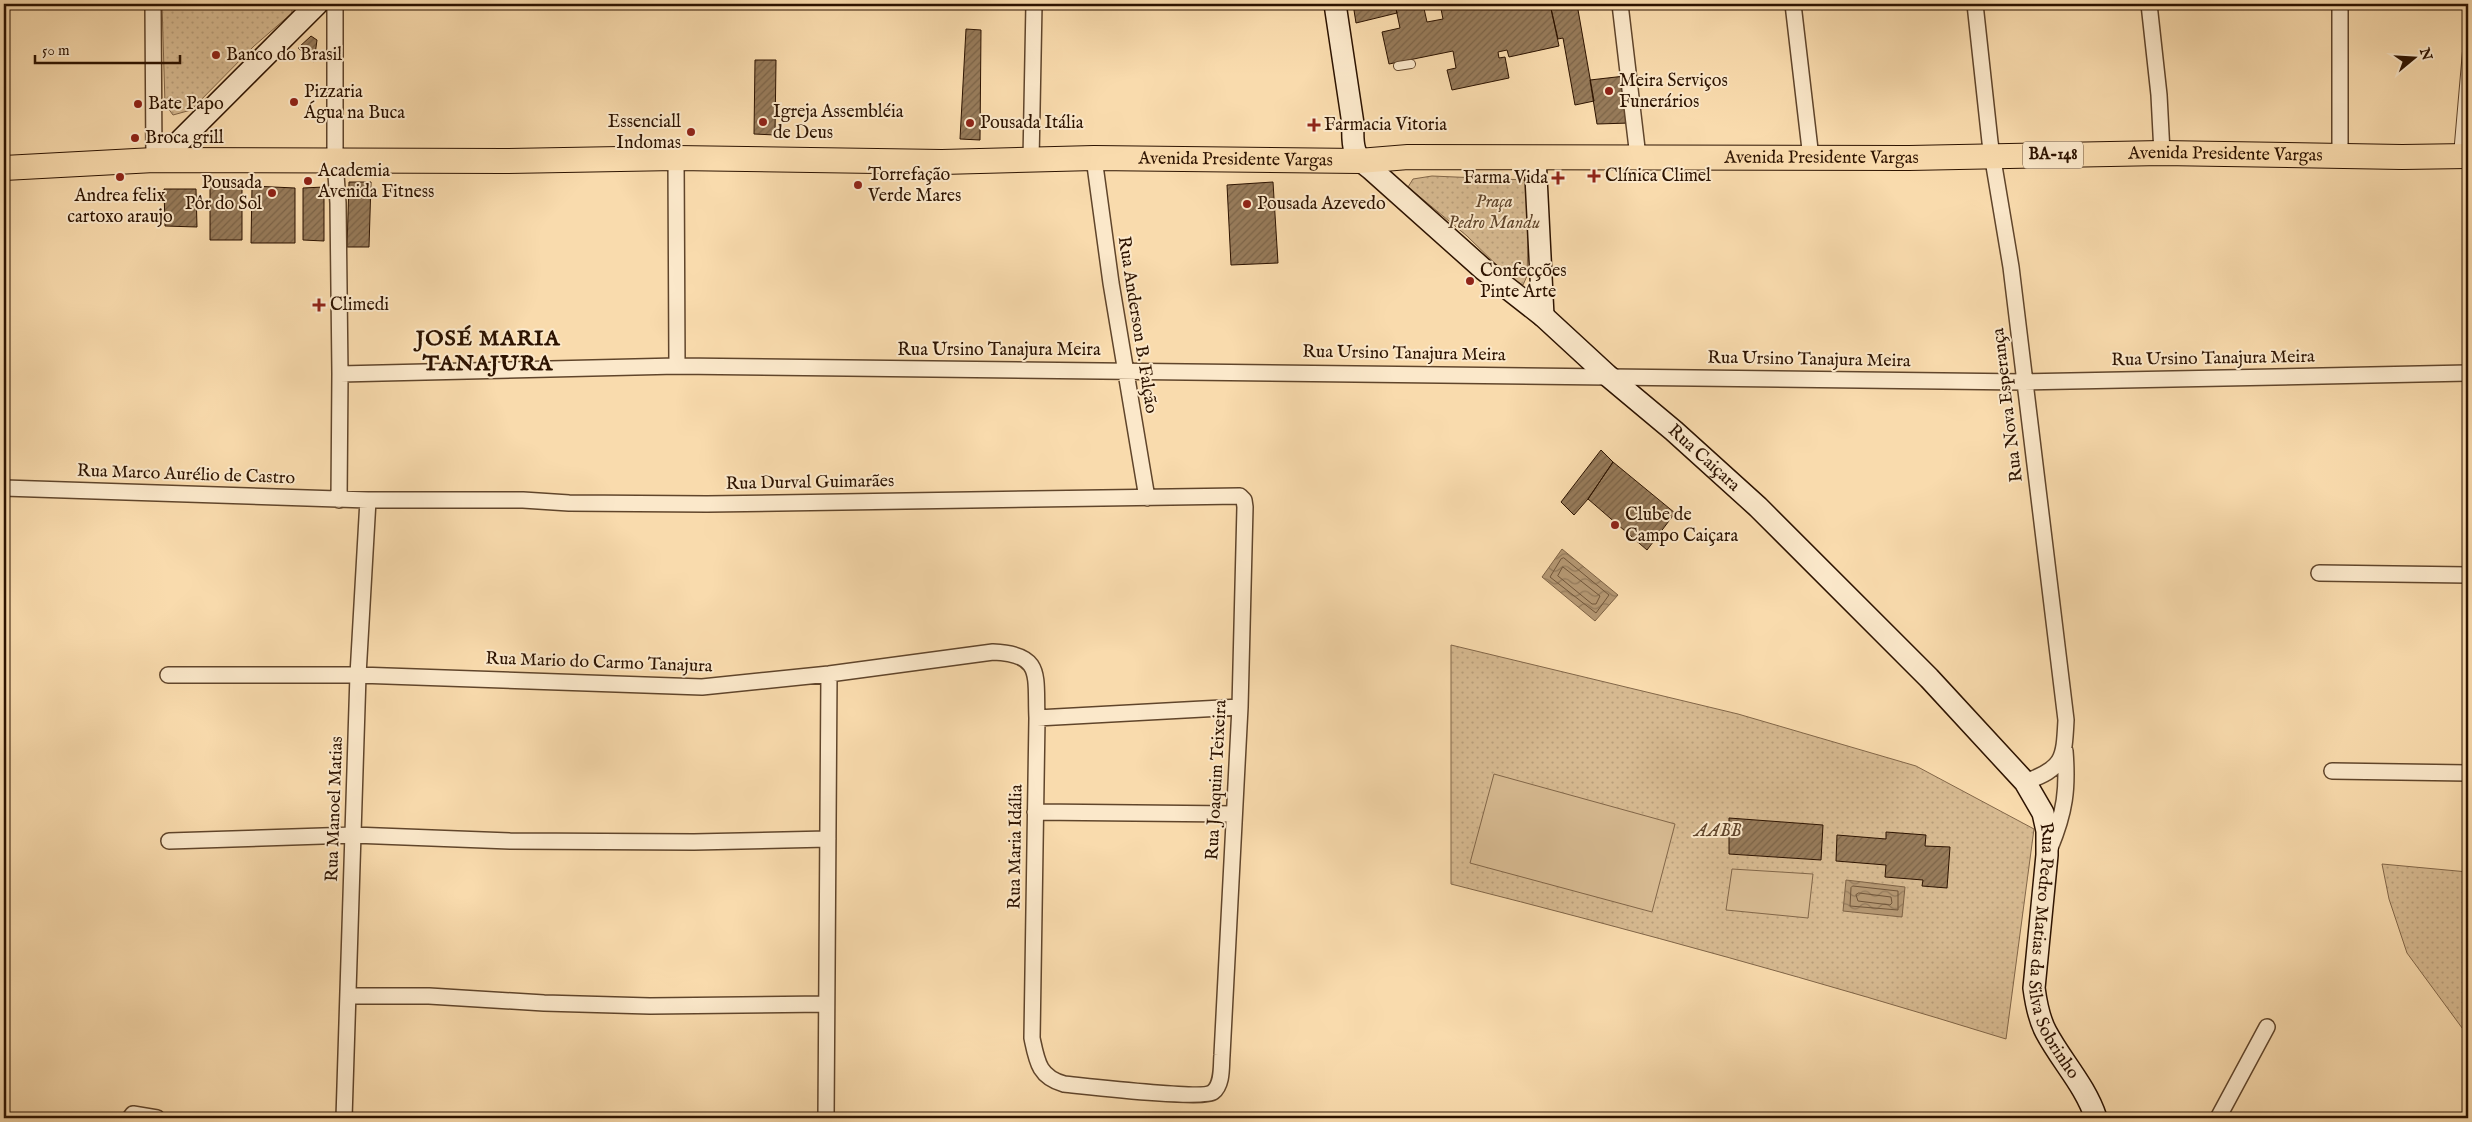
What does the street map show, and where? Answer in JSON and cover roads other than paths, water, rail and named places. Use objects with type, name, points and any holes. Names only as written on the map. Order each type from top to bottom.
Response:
[{"type":"main road","name":"Avenida Presidente Vargas","points":[[4,168],[158,160],[505,161],[676,158],[942,162],[1094,158],[1359,161],[1408,157],[1812,158],[2162,153],[2463,156]]},
{"type":"street","points":[[153,4],[158,160]]},
{"type":"street","points":[[158,160],[317,4]]},
{"type":"street","points":[[335,4],[335,160],[337,174],[340,374],[339,492]]},
{"type":"street","points":[[1031,160],[1034,4]]},
{"type":"street","points":[[1335,4],[1352,124],[1352,143],[1359,161]]},
{"type":"street","points":[[1620,4],[1638,157]]},
{"type":"street","points":[[1794,4],[1812,158]]},
{"type":"street","name":"Rua Nova Esperança","points":[[1975,4],[1993,156],[2003,212],[2066,720],[2065,744],[2060,762],[2052,770],[2025,782]]},
{"type":"street","points":[[2149,4],[2159,95],[2162,153]]},
{"type":"street","points":[[2340,4],[2340,156]]},
{"type":"street","points":[[1535,157],[1542,316]]},
{"type":"street","points":[[676,158],[676,366]]},
{"type":"street","name":"Rua Anderson B. Falção","points":[[1094,158],[1102,228],[1147,498]]},
{"type":"street","name":"Rua Caiçara","points":[[1359,161],[1378,175],[1490,274],[1542,316],[1607,375],[1674,430],[1758,508],[1929,678],[2025,782]]},
{"type":"street","name":"Rua Ursino Tanajura Meira","points":[[340,374],[676,366],[1607,375],[2024,382],[2468,373]]},
{"type":"street","name":"Rua Marco Aurélio de Castro","points":[[4,488],[339,492],[368,500]]},
{"type":"street","name":"Rua Durval Guimarães","points":[[368,500],[523,500],[569,503],[707,504],[1240,496],[1244,500],[1245,507]]},
{"type":"street","name":"Rua Manoel Matias","points":[[344,1118],[358,675],[368,500]]},
{"type":"street","name":"Rua Joaquim Teixeira","points":[[1222,1055],[1240,707],[1245,507]]},
{"type":"street","points":[[2319,573],[2468,575]]},
{"type":"street","name":"Rua Mario do Carmo Tanajura","points":[[168,675],[358,675],[662,684],[702,687],[829,674],[993,652],[1019,654],[1026,658]]},
{"type":"street","name":"Rua Maria Idália","points":[[1026,658],[1032,667],[1035,678],[1032,1038],[1041,1071],[1050,1080],[1064,1084],[1205,1095],[1212,1093],[1218,1086],[1222,1055]]},
{"type":"street","points":[[826,1118],[829,674]]},
{"type":"street","points":[[1036,718],[1240,707]]},
{"type":"street","points":[[2047,854],[2063,813],[2066,796],[2065,744]]},
{"type":"street","points":[[2332,771],[2468,773]]},
{"type":"street","name":"Rua Pedro Matias da Silva Sobrinho","points":[[2025,782],[2043,813],[2047,831],[2047,854],[2034,988],[2038,1009],[2045,1031],[2084,1087],[2096,1118]]},
{"type":"street","points":[[1035,812],[1234,814]]},
{"type":"street","points":[[169,841],[353,835],[549,841],[694,842],[828,839]]},
{"type":"street","points":[[349,996],[429,996],[544,1003],[650,1006],[826,1004]]},
{"type":"street","points":[[2218,1118],[2267,1027]]},
{"type":"street","points":[[131,1116],[157,1118]]},
{"type":"lane","points":[[2463,156],[2468,40]]},
{"type":"lane","points":[[1398,66],[1411,64]]},
{"type":"water","points":[[1562,549],[1618,595],[1595,621],[1542,577]]},
{"type":"water","points":[[1846,880],[1905,887],[1902,917],[1843,911]]},
{"type":"place","name":"Banco do Brasil","points":[[216,55]]},
{"type":"place","name":"Meira Serviços Funerários","points":[[1609,91]]},
{"type":"place","name":"Pizzaria Água na Buca","points":[[294,102]]},
{"type":"place","name":"Bate Papo","points":[[138,104]]},
{"type":"place","name":"Igreja Assembléia de Deus","points":[[763,122]]},
{"type":"place","name":"Pousada Itália","points":[[970,123]]},
{"type":"place","name":"Farmacia Vitoria","points":[[1314,125]]},
{"type":"place","name":"Essenciall Indomas","points":[[691,132]]},
{"type":"place","name":"Broca grill","points":[[135,138]]},
{"type":"place","name":"Clínica Climel","points":[[1594,176]]},
{"type":"place","name":"Andrea felix cartoxo araujo","points":[[120,177]]},
{"type":"place","name":"Farma Vida","points":[[1558,178]]},
{"type":"place","name":"Academia Avenida Fitness","points":[[308,181]]},
{"type":"place","name":"Torrefação Verde Mares","points":[[858,185]]},
{"type":"place","name":"Pousada Pôr do Sol","points":[[272,193]]},
{"type":"place","name":"Pousada Azevedo","points":[[1247,204]]},
{"type":"place","name":"Confecções Pinte Arte","points":[[1470,281]]},
{"type":"place","name":"Climedi","points":[[319,305]]},
{"type":"place","name":"Clube de Campo Caiçara","points":[[1615,525]]},
{"type":"district","name":"JOSÉ MARIA TANAJURA","points":[[488,352]]},
{"type":"park label","name":"Praça Pedro Mandu","points":[[1494,212]]},
{"type":"park label","name":"AABB","points":[[1718,831]]}]
